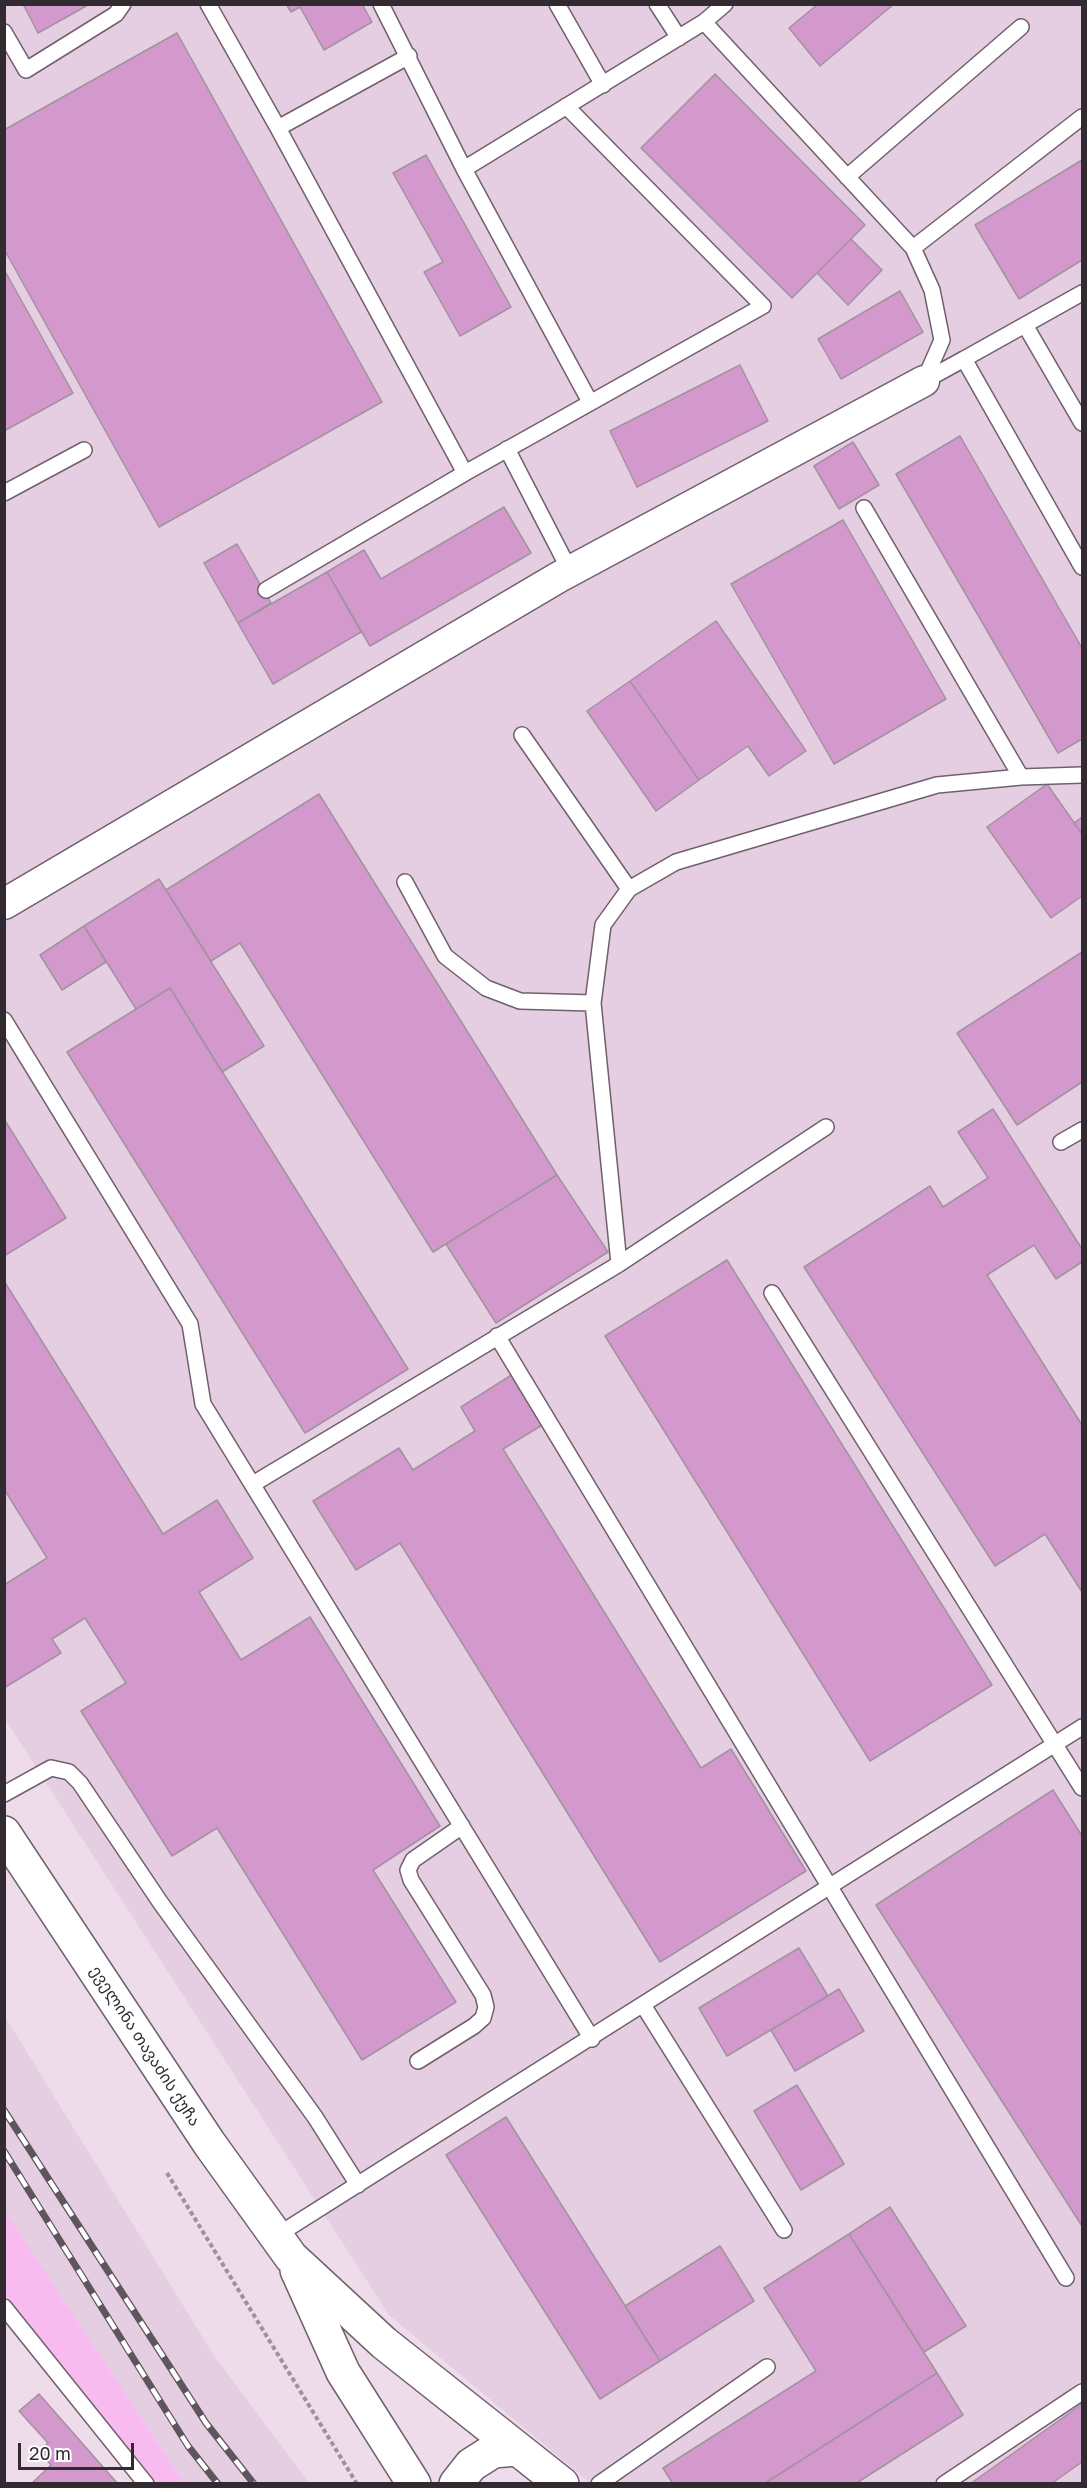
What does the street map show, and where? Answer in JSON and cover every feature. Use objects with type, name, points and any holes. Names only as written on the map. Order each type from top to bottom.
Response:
[{"type":"main road","name":"ეველინა თავაძის ქუჩა","points":[[4,1833],[209,2143],[283,2247],[343,2372],[414,2484]]},
{"type":"main road","name":"ეველინა თავაძის ქუჩა","points":[[283,2247],[384,2343],[516,2450],[562,2484]]},
{"type":"main road","points":[[456,2484],[471,2465],[493,2451],[516,2450]]},
{"type":"street","points":[[4,904],[570,571],[924,381]]},
{"type":"lane","points":[[4,32],[26,70],[116,14],[123,4]]},
{"type":"lane","points":[[208,4],[465,473]]},
{"type":"lane","points":[[381,4],[464,169],[590,402]]},
{"type":"lane","points":[[557,4],[603,85]]},
{"type":"lane","points":[[657,4],[678,38]]},
{"type":"lane","points":[[464,169],[704,22],[725,4]]},
{"type":"lane","points":[[704,22],[913,248],[932,290],[942,340],[924,381]]},
{"type":"lane","points":[[848,177],[1021,27]]},
{"type":"lane","points":[[278,128],[409,56]]},
{"type":"lane","points":[[266,590],[507,449],[763,306],[566,106]]},
{"type":"lane","points":[[913,248],[1083,117]]},
{"type":"lane","points":[[924,381],[1083,292]]},
{"type":"lane","points":[[1025,325],[1083,423]]},
{"type":"lane","points":[[964,359],[1083,567]]},
{"type":"lane","points":[[507,449],[570,571]]},
{"type":"lane","points":[[4,493],[84,450]]},
{"type":"lane","points":[[864,508],[1021,777]]},
{"type":"lane","points":[[522,735],[629,889]]},
{"type":"lane","points":[[619,1264],[593,1002],[603,925],[629,889],[676,862],[937,785],[1021,777],[1083,775]]},
{"type":"lane","points":[[405,882],[445,956],[486,988],[520,1001],[593,1002]]},
{"type":"lane","points":[[4,1020],[190,1324],[203,1404],[592,2038]]},
{"type":"lane","points":[[254,1484],[619,1264],[826,1127]]},
{"type":"lane","points":[[1061,1142],[1083,1130]]},
{"type":"lane","points":[[772,1293],[1083,1788]]},
{"type":"lane","points":[[497,1336],[1066,2278]]},
{"type":"lane","points":[[283,2247],[358,2185],[1083,1727]]},
{"type":"lane","points":[[4,1794],[51,1768],[69,1772],[80,1783],[159,1902],[315,2117],[358,2185]]},
{"type":"lane","points":[[418,2061],[474,2026],[483,2018],[486,2007],[483,1995],[411,1880],[408,1870],[413,1860],[462,1826]]},
{"type":"lane","points":[[643,2006],[784,2230]]},
{"type":"lane","points":[[4,2307],[146,2484]]},
{"type":"lane","points":[[598,2484],[767,2367]]},
{"type":"lane","points":[[944,2484],[1083,2391]]},
{"type":"path","points":[[167,2172],[357,2484]]},
{"type":"shaded area","points":[[5,5],[1082,5],[1082,2483],[590,2483],[389,2315],[5,1719]]},
{"type":"shaded area","points":[[4,2015],[213,2354],[309,2483],[184,2483],[5,2211]]},
{"type":"shaded area","points":[[4,2211],[184,2483],[157,2483],[5,2295]]},
{"type":"building","points":[[23,4],[87,4],[88,5],[38,33]]},
{"type":"building","points":[[286,4],[362,4],[372,22],[324,50],[300,7],[291,12]]},
{"type":"building","points":[[818,4],[894,4],[820,66],[789,28]]},
{"type":"building","points":[[177,33],[382,402],[159,527],[4,249],[4,130]]},
{"type":"building","points":[[715,74],[865,225],[792,298],[641,148]]},
{"type":"building","points":[[426,155],[511,307],[460,336],[424,272],[443,262],[393,173]]},
{"type":"building","points":[[1082,160],[1082,260],[1019,299],[975,225]]},
{"type":"building","points":[[851,239],[882,270],[848,305],[817,273]]},
{"type":"building","points":[[6,273],[73,393],[4,431],[4,274]]},
{"type":"building","points":[[900,291],[923,332],[841,379],[818,339]]},
{"type":"building","points":[[740,365],[768,421],[637,487],[610,431]]},
{"type":"building","points":[[960,436],[1082,648],[1082,739],[1058,753],[896,474]]},
{"type":"building","points":[[853,442],[879,485],[839,509],[814,466]]},
{"type":"building","points":[[504,507],[531,553],[370,646],[327,572],[364,550],[381,579]]},
{"type":"building","points":[[843,520],[946,699],[834,764],[731,584]]},
{"type":"building","points":[[237,544],[271,603],[238,623],[204,563]]},
{"type":"building","points":[[327,572],[361,632],[273,684],[238,623]]},
{"type":"building","points":[[716,621],[806,751],[769,776],[748,746],[699,780],[630,681]]},
{"type":"building","points":[[630,681],[699,780],[656,811],[587,711]]},
{"type":"building","points":[[1047,784],[1082,834],[1082,896],[1051,918],[987,827]]},
{"type":"building","points":[[319,794],[557,1175],[433,1252],[240,943],[211,961],[166,890]]},
{"type":"building","points":[[1082,817],[1082,834],[1074,823]]},
{"type":"building","points":[[159,879],[264,1046],[222,1072],[170,988],[136,1009],[84,926]]},
{"type":"building","points":[[84,926],[106,962],[62,990],[40,955]]},
{"type":"building","points":[[1082,952],[1082,1082],[1017,1125],[957,1033]]},
{"type":"building","points":[[170,988],[408,1369],[305,1433],[67,1052]]},
{"type":"building","points":[[993,1109],[1082,1249],[1082,1262],[1056,1279],[1034,1245],[987,1275],[1082,1425],[1082,1592],[1045,1534],[995,1566],[804,1267],[930,1186],[943,1207],[988,1178],[958,1132]]},
{"type":"building","points":[[4,1119],[66,1218],[4,1256]]},
{"type":"building","points":[[557,1175],[608,1252],[496,1323],[446,1244]]},
{"type":"building","points":[[727,1260],[992,1685],[870,1761],[605,1336]]},
{"type":"building","points":[[4,1281],[163,1534],[217,1500],[253,1558],[199,1592],[241,1660],[310,1617],[440,1826],[373,1870],[456,2002],[362,2060],[217,1828],[172,1856],[81,1711],[126,1683],[85,1618],[52,1639],[61,1653],[4,1688],[4,1585],[47,1558],[4,1489]]},
{"type":"building","points":[[513,1374],[544,1424],[503,1449],[701,1768],[731,1749],[806,1871],[660,1962],[400,1543],[356,1570],[313,1501],[399,1448],[413,1470],[475,1431],[461,1407]]},
{"type":"building","points":[[1053,1790],[1082,1836],[1082,2226],[876,1905]]},
{"type":"building","points":[[799,1948],[828,1996],[727,2056],[699,2008]]},
{"type":"building","points":[[839,1989],[864,2031],[795,2071],[771,2030]]},
{"type":"building","points":[[797,2085],[844,2164],[801,2190],[754,2111]]},
{"type":"building","points":[[506,2117],[660,2361],[600,2399],[446,2155]]},
{"type":"building","points":[[890,2207],[966,2326],[924,2352],[849,2234]]},
{"type":"building","points":[[849,2234],[937,2373],[764,2484],[673,2484],[663,2468],[816,2371],[764,2288]]},
{"type":"building","points":[[720,2246],[754,2301],[660,2361],[625,2306]]},
{"type":"building","points":[[937,2373],[963,2415],[855,2484],[764,2484]]},
{"type":"building","points":[[39,2394],[118,2484],[31,2484],[51,2465],[39,2451],[48,2443],[19,2411]]},
{"type":"building","points":[[1082,2404],[1082,2462],[1051,2484],[970,2484]]},
{"type":"railway","points":[[4,2110],[206,2423],[254,2484]]},
{"type":"railway","points":[[4,2151],[188,2446],[218,2484]]}]
